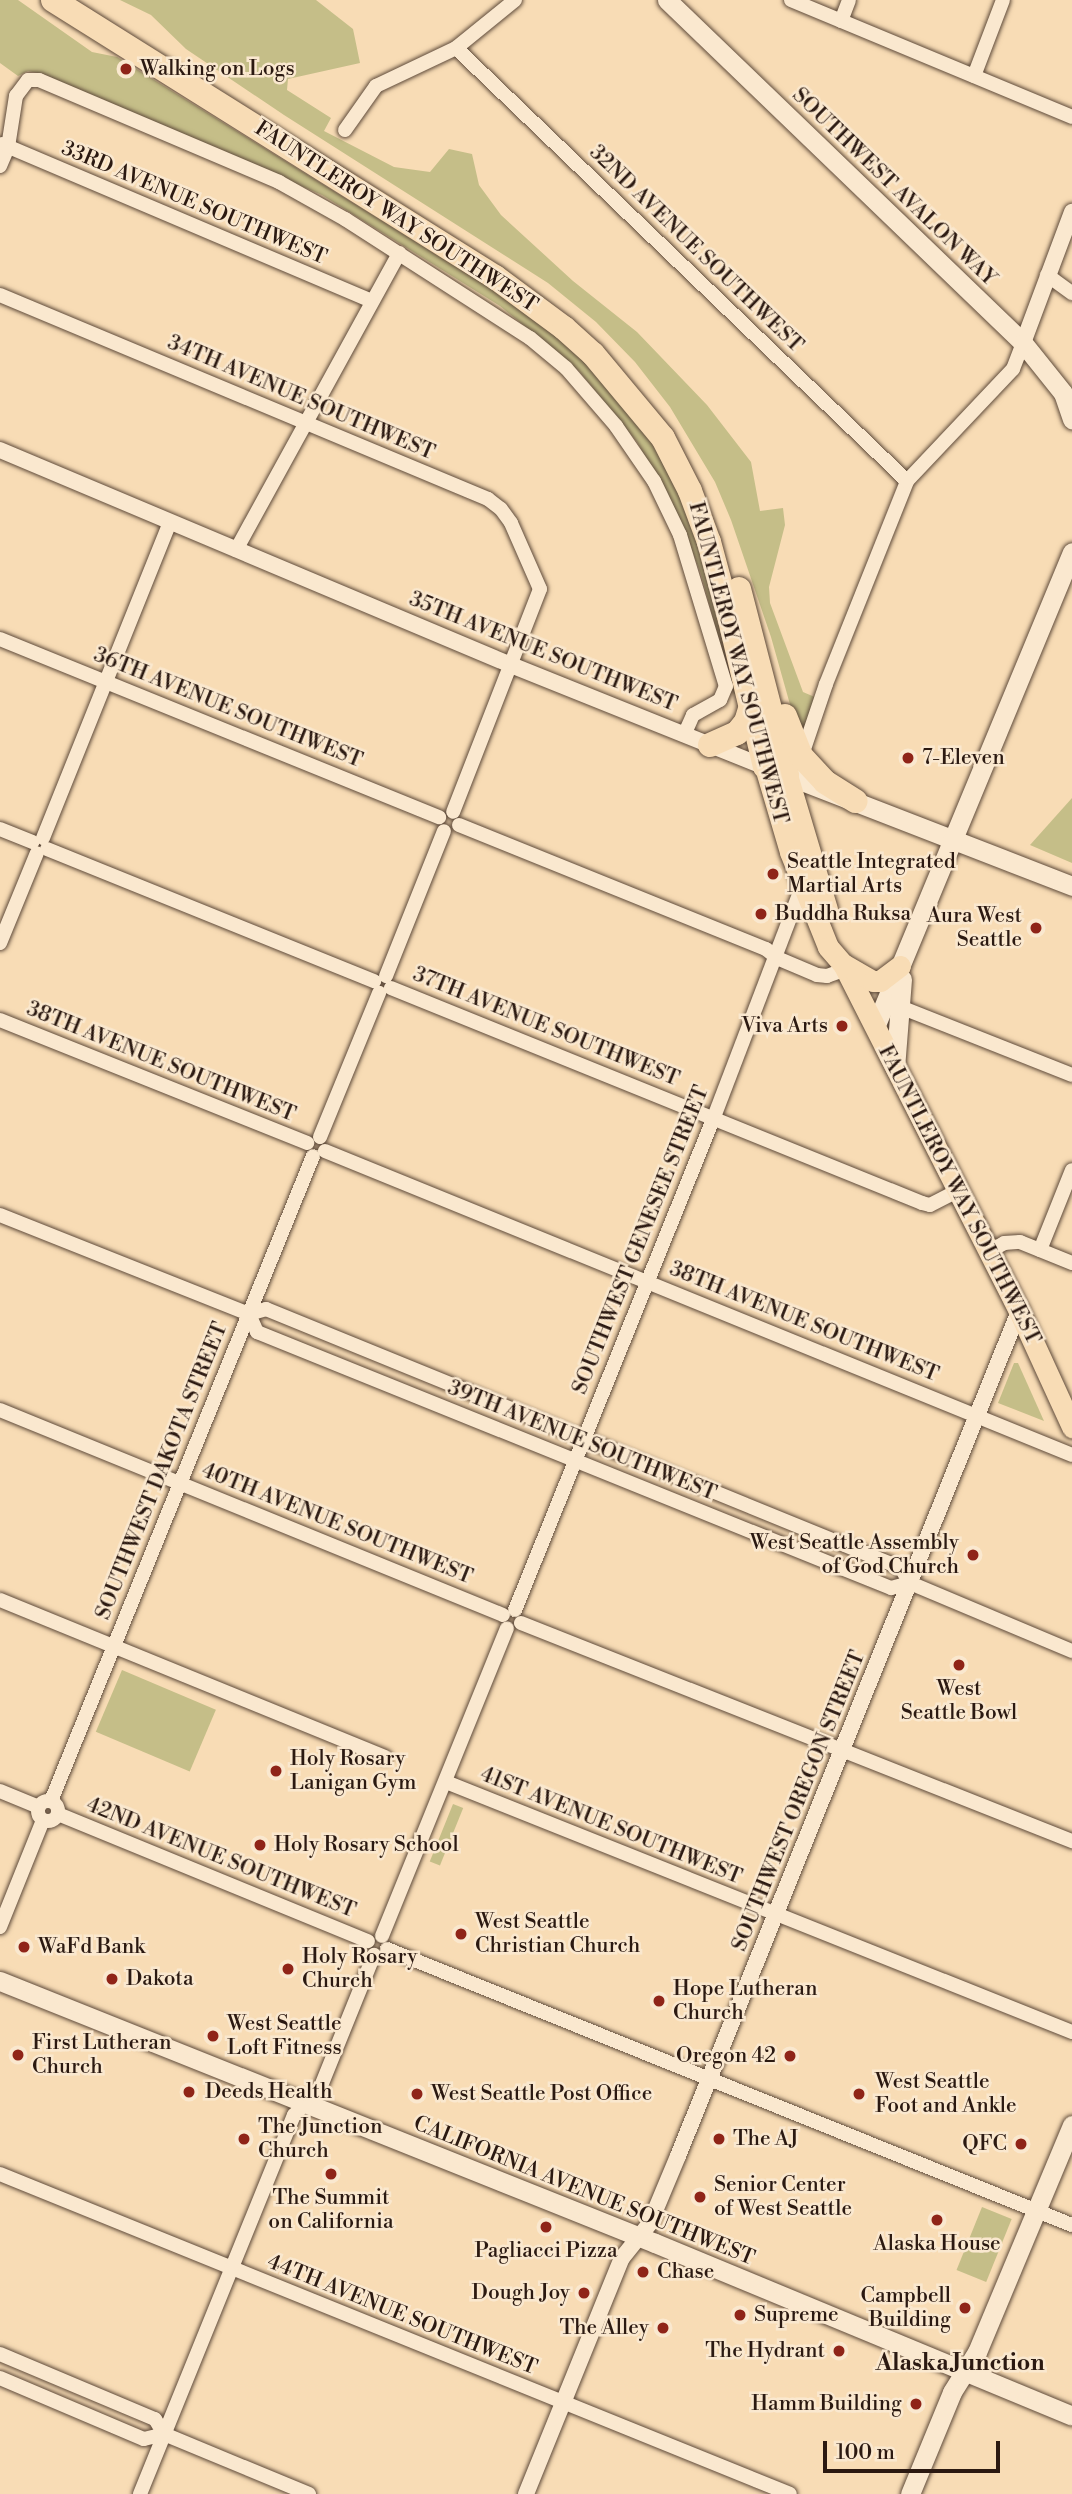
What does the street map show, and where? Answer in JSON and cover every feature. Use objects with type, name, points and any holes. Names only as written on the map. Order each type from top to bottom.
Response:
[{"type":"highway","name":"FAUNTLEROY WAY SOUTHWEST","points":[[53,0],[495,277],[564,328],[593,354],[663,438],[691,491],[709,542],[751,706],[784,766]]},
{"type":"highway","name":"FAUNTLEROY WAY SOUTHWEST","points":[[84,0],[543,291],[590,330],[628,369],[694,463],[733,564],[784,766]]},
{"type":"highway","points":[[710,745],[737,733],[746,722],[751,706]]},
{"type":"highway","points":[[784,766],[825,782],[855,801]]},
{"type":"main road","name":"SOUTHWEST AVALON WAY","points":[[667,0],[1023,343],[1063,393],[1072,419]]},
{"type":"main road","points":[[895,1070],[893,999],[903,958],[1072,552]]},
{"type":"main road","name":"FAUNTLEROY WAY SOUTHWEST","points":[[784,766],[802,886],[828,947],[845,967],[956,1192],[1019,1311],[1072,1427]]},
{"type":"main road","name":"FAUNTLEROY WAY SOUTHWEST","points":[[784,766],[817,884],[840,941],[845,967]]},
{"type":"main road","points":[[855,801],[1072,887]]},
{"type":"main road","points":[[845,967],[873,981],[880,981],[903,958]]},
{"type":"main road","points":[[875,1027],[893,999]]},
{"type":"main road","name":"CALIFORNIA AVENUE SOUTHWEST","points":[[0,1981],[641,2237],[1072,2416]]},
{"type":"main road","points":[[910,2494],[952,2392],[977,2352],[1072,2125]]},
{"type":"street","points":[[345,130],[376,86],[456,48],[515,0]]},
{"type":"street","points":[[791,0],[1072,117]]},
{"type":"street","points":[[841,20],[849,0]]},
{"type":"street","points":[[974,76],[1003,0]]},
{"type":"street","name":"32ND AVENUE SOUTHWEST","points":[[456,48],[907,481]]},
{"type":"street","name":"FAUNTLEROY WAY SOUTHWEST","points":[[4,145],[16,96],[28,80],[39,80],[279,182],[483,305],[530,338],[566,368],[616,426],[654,481],[680,535],[726,680],[724,696],[697,710],[684,735]]},
{"type":"street","points":[[0,166],[4,145]]},
{"type":"street","name":"33RD AVENUE SOUTHWEST","points":[[4,145],[371,301]]},
{"type":"street","points":[[784,766],[826,684],[907,481],[1013,369],[1072,212]]},
{"type":"street","points":[[236,550],[398,253]]},
{"type":"street","points":[[1047,275],[1072,293]]},
{"type":"street","name":"34TH AVENUE SOUTHWEST","points":[[0,295],[305,425],[488,499],[511,523],[540,589]]},
{"type":"street","name":"35TH AVENUE SOUTHWEST","points":[[0,450],[684,735],[784,766]]},
{"type":"street","points":[[0,943],[170,522]]},
{"type":"street","name":"SOUTHWEST DAKOTA STREET","points":[[0,1927],[449,821],[540,589]]},
{"type":"street","name":"36TH AVENUE SOUTHWEST","points":[[0,639],[766,949],[777,958],[822,977],[845,967]]},
{"type":"street","name":"37TH AVENUE SOUTHWEST","points":[[0,829],[922,1203],[930,1205],[956,1192]]},
{"type":"street","name":"SOUTHWEST GENESEE STREET","points":[[140,2494],[294,2115],[319,2091],[714,1117],[777,958],[778,944],[802,886]]},
{"type":"street","points":[[893,999],[1072,1075]]},
{"type":"street","name":"38TH AVENUE SOUTHWEST","points":[[0,1020],[647,1280],[1072,1455]]},
{"type":"street","points":[[1040,1250],[1072,1170]]},
{"type":"street","name":"39TH AVENUE SOUTHWEST","points":[[0,1215],[248,1314],[266,1309],[901,1568],[910,1583],[1072,1651]]},
{"type":"street","points":[[988,1252],[1010,1242],[1020,1242],[1072,1263]]},
{"type":"street","name":"SOUTHWEST OREGON STREET","points":[[526,2494],[622,2258],[650,2223],[1019,1311]]},
{"type":"street","name":"39TH AVENUE SOUTHWEST","points":[[248,1314],[257,1332],[891,1588],[910,1583]]},
{"type":"street","name":"40TH AVENUE SOUTHWEST","points":[[0,1409],[512,1619],[1072,1841]]},
{"type":"street","points":[[0,1600],[385,1757]]},
{"type":"street","name":"41ST AVENUE SOUTHWEST","points":[[446,1782],[1072,2032]]},
{"type":"street","name":"42ND AVENUE SOUTHWEST","points":[[0,1791],[1072,2225]]},
{"type":"street","name":"44TH AVENUE SOUTHWEST","points":[[0,2174],[790,2494]]},
{"type":"street","points":[[0,2354],[155,2419],[164,2434]]},
{"type":"street","points":[[0,2378],[144,2439],[164,2434],[309,2494]]},
{"type":"shaded area","points":[[0,0],[18,0],[92,52],[117,57],[505,297],[588,362],[648,436],[689,513],[738,695],[734,694],[701,574],[679,517],[637,442],[579,371],[500,306],[322,195],[42,74],[28,71],[18,76],[0,63]]},
{"type":"shaded area","points":[[120,0],[316,0],[353,29],[360,63],[288,79],[287,90],[331,118],[324,131],[394,167],[430,172],[449,149],[472,154],[479,185],[501,215],[573,281],[637,332],[707,405],[751,462],[760,511],[783,508],[785,525],[769,587],[770,603],[803,692],[817,698],[800,740],[771,637],[731,520],[715,482],[670,407],[635,362],[596,322],[548,283],[284,115],[186,49],[151,15]]},
{"type":"shaded area","points":[[1072,798],[1072,863],[1030,845]]},
{"type":"shaded area","points":[[1014,1363],[1018,1363],[1044,1421],[998,1403]]},
{"type":"shaded area","points":[[122,1670],[216,1710],[190,1772],[96,1732]]},
{"type":"shaded area","points":[[453,1804],[463,1808],[440,1866],[430,1861]]},
{"type":"shaded area","points":[[982,2207],[1012,2219],[986,2282],[957,2270]]},
{"type":"place","name":"Walking on Logs","points":[[126,69]]},
{"type":"place","name":"7-Eleven","points":[[908,758]]},
{"type":"place","name":"Seattle Integrated Martial Arts","points":[[773,874]]},
{"type":"place","name":"Buddha Ruksa","points":[[761,914]]},
{"type":"place","name":"Aura West Seattle","points":[[1036,928]]},
{"type":"place","name":"Viva Arts","points":[[842,1026]]},
{"type":"place","name":"West Seattle Assembly of God Church","points":[[973,1555]]},
{"type":"place","name":"West Seattle Bowl","points":[[959,1665]]},
{"type":"place","name":"Holy Rosary Lanigan Gym","points":[[276,1771]]},
{"type":"place","name":"Holy Rosary School","points":[[260,1845]]},
{"type":"place","name":"West Seattle Christian Church","points":[[461,1934]]},
{"type":"place","name":"WaFd Bank","points":[[24,1947]]},
{"type":"place","name":"Holy Rosary Church","points":[[288,1969]]},
{"type":"place","name":"Dakota","points":[[112,1979]]},
{"type":"place","name":"Hope Lutheran Church","points":[[659,2001]]},
{"type":"place","name":"West Seattle Loft Fitness","points":[[213,2036]]},
{"type":"place","name":"First Lutheran Church","points":[[18,2055]]},
{"type":"place","name":"Oregon 42","points":[[790,2056]]},
{"type":"place","name":"Deeds Health","points":[[189,2092]]},
{"type":"place","name":"West Seattle Post Office","points":[[417,2094]]},
{"type":"place","name":"West Seattle Foot and Ankle","points":[[859,2094]]},
{"type":"place","name":"The Junction Church","points":[[244,2139]]},
{"type":"place","name":"The AJ","points":[[719,2139]]},
{"type":"place","name":"QFC","points":[[1021,2144]]},
{"type":"place","name":"The Summit on California","points":[[331,2174]]},
{"type":"place","name":"Senior Center of West Seattle","points":[[700,2197]]},
{"type":"place","name":"Alaska House","points":[[937,2220]]},
{"type":"place","name":"Pagliacci Pizza","points":[[546,2227]]},
{"type":"place","name":"Chase","points":[[643,2272]]},
{"type":"place","name":"Dough Joy","points":[[584,2293]]},
{"type":"place","name":"Campbell Building","points":[[965,2308]]},
{"type":"place","name":"Supreme","points":[[740,2315]]},
{"type":"place","name":"The Alley","points":[[663,2328]]},
{"type":"place","name":"The Hydrant","points":[[839,2351]]},
{"type":"place","name":"Hamm Building","points":[[916,2404]]},
{"type":"district","name":"Alaska Junction","points":[[960,2363]]}]
